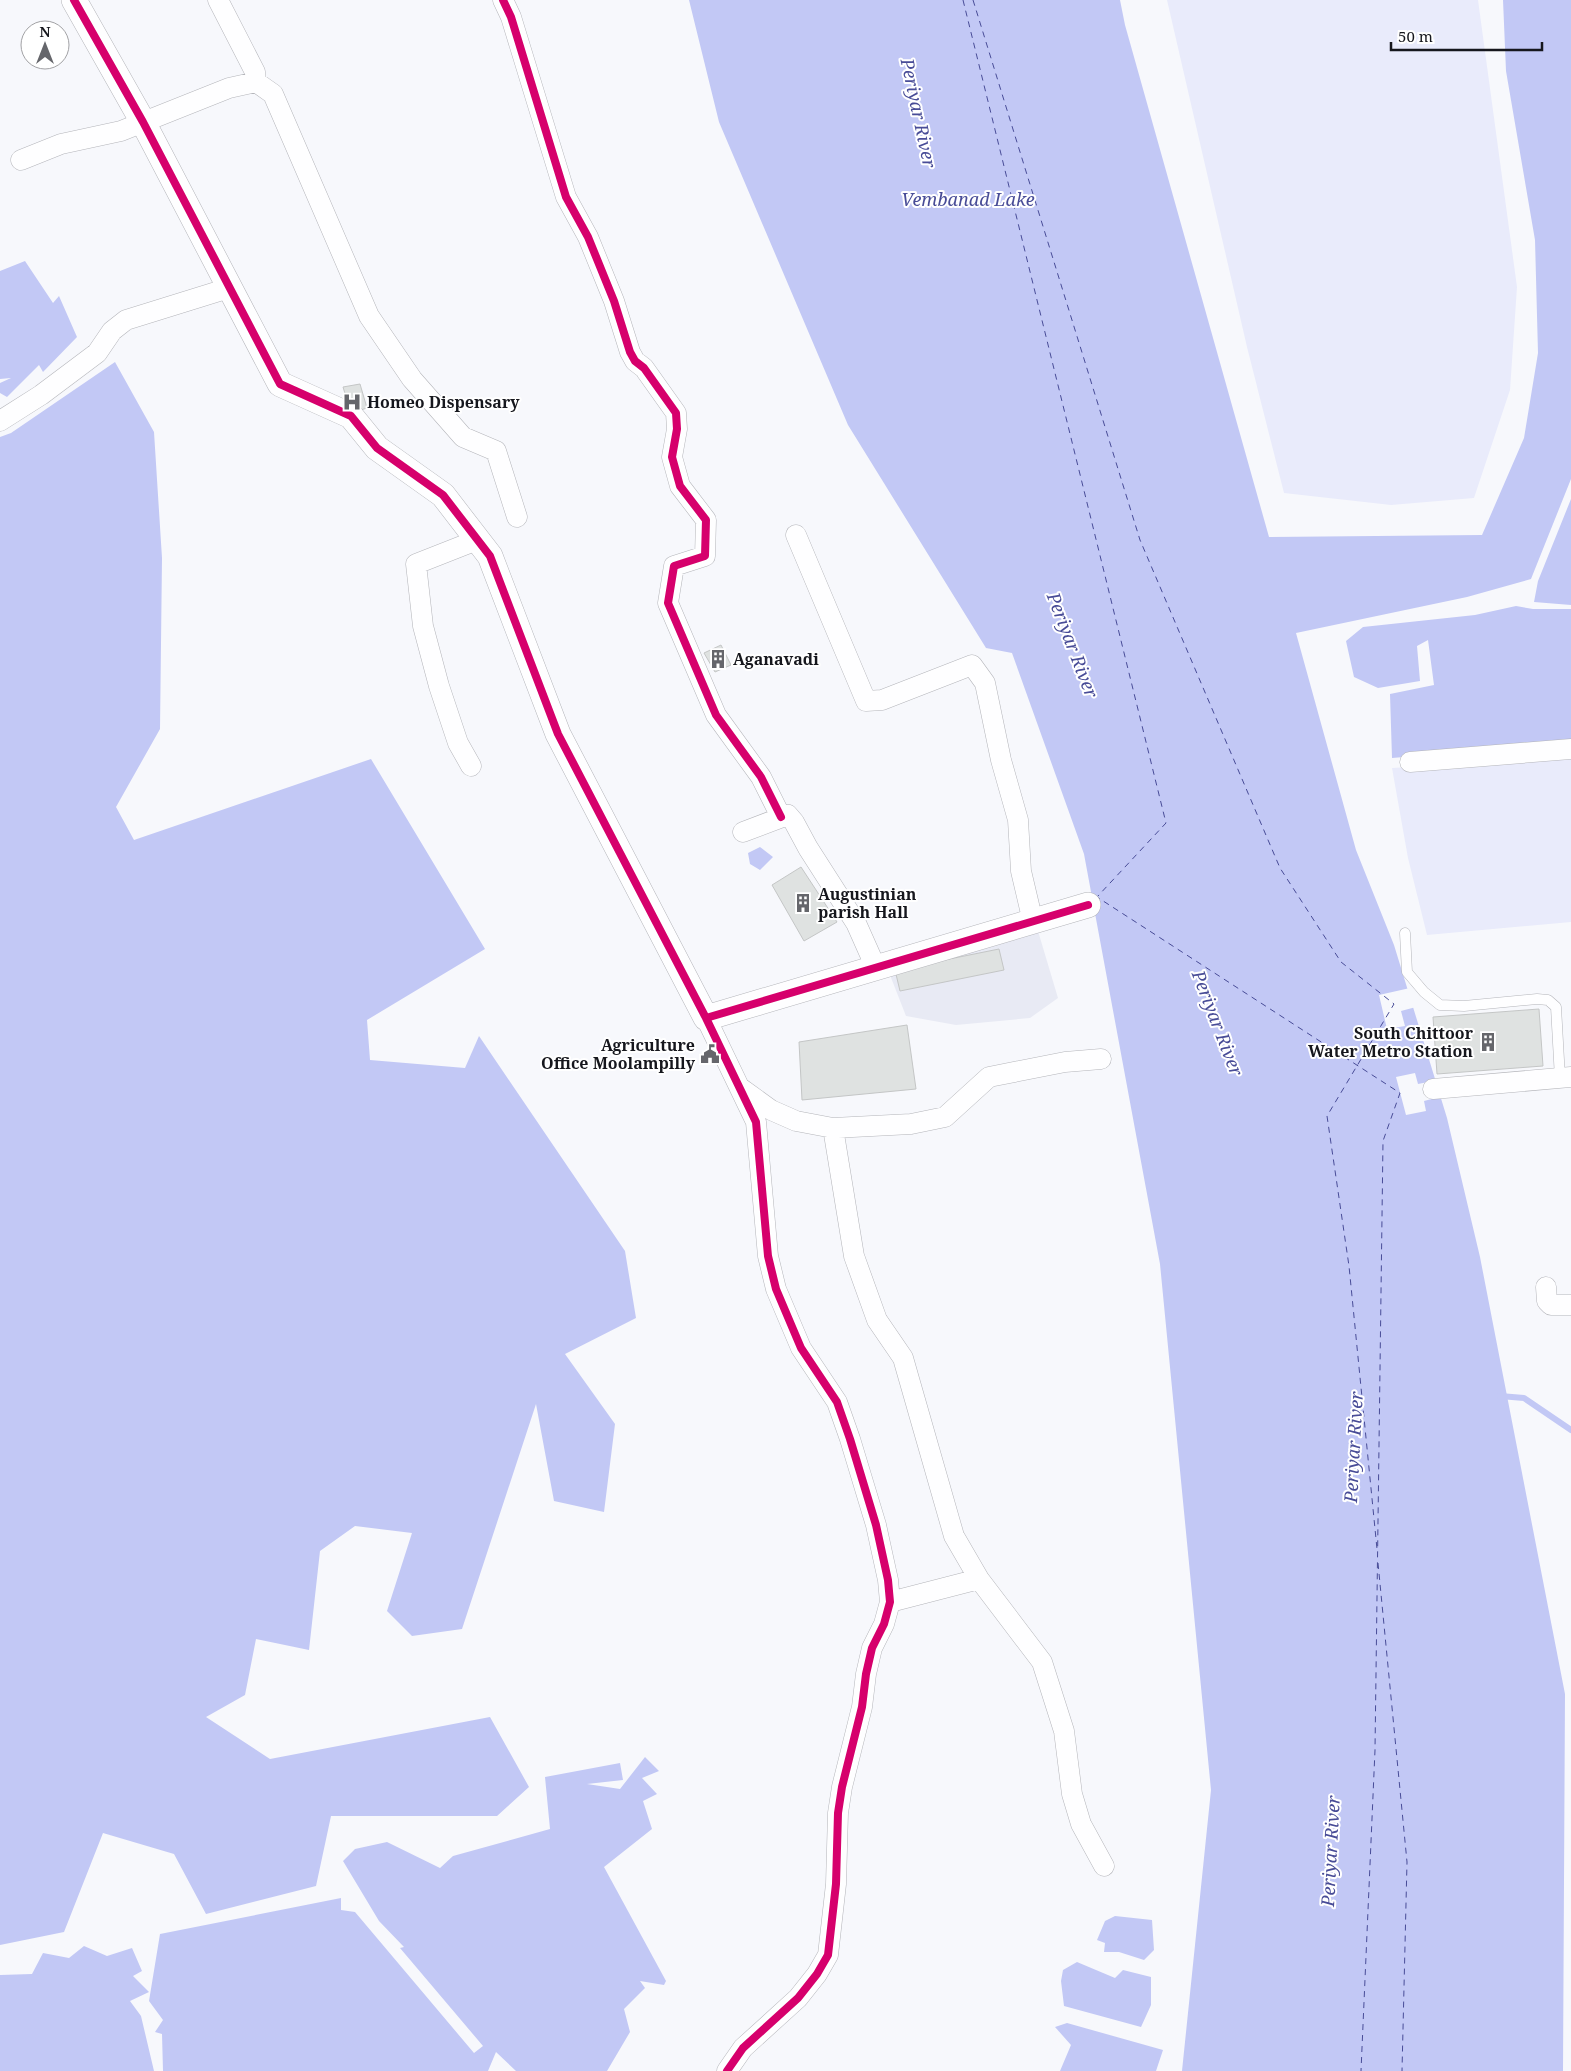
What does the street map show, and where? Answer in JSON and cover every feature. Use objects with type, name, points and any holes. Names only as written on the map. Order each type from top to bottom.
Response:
[{"type":"street","points":[[74,0],[143,122],[280,384],[351,416],[376,448],[443,495],[490,556],[558,734],[706,1018],[756,1122],[768,1256],[776,1289],[801,1348],[837,1402],[876,1525],[888,1580],[890,1602],[884,1624],[872,1648],[866,1674],[862,1707],[842,1787],[838,1813],[836,1884],[828,1955],[817,1974],[798,1998],[743,2048],[727,2071]]},
{"type":"street","points":[[218,0],[255,72],[256,82]]},
{"type":"street","points":[[503,0],[511,16],[566,197],[588,237],[614,301],[630,352],[635,360],[644,368],[676,413],[677,429],[672,457],[680,486],[706,520],[704,556],[674,566],[668,603],[716,714],[761,777],[781,817]]},
{"type":"street","points":[[21,160],[61,144],[121,131],[228,88],[256,82],[273,94],[369,316],[412,378],[463,437],[496,451],[517,517]]},
{"type":"street","points":[[0,421],[41,395],[97,353],[112,331],[126,320],[229,288]]},
{"type":"street","points":[[796,535],[866,701],[882,700],[972,665],[985,683],[1002,760],[1018,820],[1021,872],[1033,922]]},
{"type":"street","points":[[471,766],[458,743],[423,626],[416,564],[478,540]]},
{"type":"street","points":[[1410,762],[1571,749]]},
{"type":"street","points":[[743,832],[788,815],[856,923],[876,968]]},
{"type":"street","points":[[706,1018],[1088,905]]},
{"type":"street","points":[[741,1088],[771,1110],[796,1121],[833,1128],[911,1124],[945,1117],[989,1077],[1065,1062],[1101,1059]]},
{"type":"street","points":[[1434,1089],[1565,1078]]},
{"type":"street","points":[[833,1128],[854,1256],[877,1320],[904,1358],[954,1536],[979,1578],[1042,1662],[1064,1731],[1072,1794],[1081,1824],[1104,1866]]},
{"type":"street","points":[[1546,1287],[1547,1301],[1551,1305],[1571,1305]]},
{"type":"street","points":[[890,1602],[979,1578]]},
{"type":"lane","points":[[1405,933],[1407,972],[1424,992],[1440,1005],[1464,1006],[1537,999],[1548,1000],[1556,1007],[1565,1078]]},
{"type":"shaded area","points":[[1167,0],[1478,0],[1517,287],[1510,390],[1474,498],[1391,505],[1284,493],[1247,347]]},
{"type":"shaded area","points":[[1571,758],[1571,922],[1427,935],[1408,858],[1392,768]]},
{"type":"shaded area","points":[[1038,931],[1058,998],[1030,1018],[956,1025],[906,1016],[888,970]]},
{"type":"water","name":"Vembanad Lake","points":[[689,0],[1120,0],[1125,25],[1269,537],[1482,535],[1524,438],[1538,353],[1535,240],[1506,71],[1503,0],[1571,0],[1571,479],[1531,579],[1467,597],[1296,633],[1356,850],[1394,945],[1447,1118],[1480,1257],[1565,1694],[1563,2071],[1182,2071],[1211,1790],[1160,1264],[1084,854],[1012,653],[986,648],[848,425],[719,122]]},
{"type":"water","points":[[25,261],[53,303],[59,296],[77,337],[43,372],[39,365],[7,397],[0,393],[0,383],[11,378],[0,379],[0,271]]},
{"type":"water","points":[[115,362],[154,432],[162,558],[160,729],[116,807],[134,840],[371,759],[485,949],[367,1020],[370,1060],[465,1068],[479,1036],[625,1251],[636,1318],[565,1354],[615,1424],[604,1512],[554,1501],[536,1404],[462,1629],[412,1636],[387,1611],[412,1533],[355,1526],[320,1551],[309,1650],[256,1639],[245,1695],[206,1717],[270,1759],[490,1717],[529,1787],[497,1816],[331,1816],[316,1886],[206,1914],[174,1854],[103,1833],[64,1932],[0,1945],[0,437],[11,433]]},
{"type":"water","points":[[1571,499],[1571,605],[1534,602],[1538,581]]},
{"type":"water","points":[[1516,606],[1533,609],[1571,609],[1571,743],[1392,758],[1390,694],[1434,685],[1428,640],[1417,646],[1420,681],[1378,688],[1354,677],[1346,641],[1363,627],[1475,615]]},
{"type":"water","points":[[760,847],[773,857],[760,870],[750,864],[748,853]]},
{"type":"water","points":[[645,1757],[659,1771],[642,1778],[657,1794],[643,1801],[652,1829],[604,1867],[666,1981],[664,1985],[640,1981],[645,1988],[624,2009],[630,2032],[607,2071],[516,2071],[496,2052],[488,2071],[163,2071],[162,2034],[155,2032],[163,2020],[149,2001],[160,1934],[341,1898],[341,1910],[355,1912],[474,2053],[483,2046],[400,1948],[404,1947],[379,1921],[343,1861],[355,1849],[387,1842],[440,1868],[453,1856],[550,1829],[545,1777],[620,1763],[623,1780],[587,1784],[620,1789]]},
{"type":"water","points":[[1115,1916],[1152,1920],[1154,1950],[1144,1960],[1119,1952],[1104,1952],[1105,1943],[1097,1940],[1105,1921]]},
{"type":"water","points":[[84,1946],[107,1956],[132,1948],[142,1971],[133,1976],[149,1992],[130,2001],[141,2016],[154,2071],[0,2071],[0,1975],[32,1974],[43,1953],[69,1958]]},
{"type":"water","points":[[1077,1962],[1115,1978],[1123,1970],[1151,1977],[1151,2005],[1141,2027],[1064,2006],[1061,1981],[1063,1970]]},
{"type":"water","points":[[1067,2023],[1163,2050],[1156,2071],[1060,2071],[1071,2045],[1055,2027]]},
{"type":"pier","points":[[1410,988],[1416,1007],[1401,1011],[1405,1026],[1387,1029],[1379,995]]},
{"type":"pier","points":[[1415,1073],[1418,1084],[1438,1080],[1443,1096],[1424,1101],[1426,1111],[1406,1115],[1396,1077]]},
{"type":"building","points":[[360,384],[367,408],[351,413],[343,387]]},
{"type":"building","name":"Aganavadi","points":[[721,645],[731,665],[715,672],[704,653]]},
{"type":"building","name":"Augustinian parish Hall","points":[[801,867],[837,922],[804,941],[772,885]]},
{"type":"building","points":[[999,949],[1004,970],[900,991],[895,970]]},
{"type":"building","name":"South Chittoor Water Metro Station","points":[[1539,1009],[1543,1066],[1437,1074],[1433,1017]]},
{"type":"building","points":[[907,1025],[916,1089],[802,1100],[799,1042]]},
{"type":"waterway","points":[[1500,1396],[1524,1398],[1571,1430]]},
{"type":"ferry route","points":[[963,0],[1166,823],[1097,897],[1400,1093],[1383,1141],[1375,1750],[1361,2071]]},
{"type":"ferry route","points":[[973,0],[1140,540],[1280,868],[1341,962],[1394,1004],[1327,1116],[1349,1266],[1377,1549]]},
{"type":"ferry route","points":[[1378,1563],[1407,1862],[1402,2071]]},
{"type":"cycle path","points":[[74,0],[143,122],[280,384],[351,416],[377,448],[443,495],[490,556],[558,734],[706,1018],[1088,905]]},
{"type":"cycle path","points":[[503,0],[511,17],[566,197],[588,237],[614,301],[630,352],[635,361],[644,368],[676,413],[677,429],[672,457],[680,486],[706,520],[705,556],[674,566],[668,603],[716,715],[761,777],[781,817]]},
{"type":"cycle path","points":[[706,1018],[756,1122],[768,1256],[776,1289],[801,1348],[837,1402],[876,1525],[888,1580],[890,1602],[884,1624],[872,1648],[866,1674],[862,1707],[842,1787],[838,1813],[836,1884],[828,1955],[817,1974],[798,1998],[743,2048],[727,2071]]},
{"type":"place","name":"Homeo Dispensary","points":[[352,402]]},
{"type":"place","name":"Aganavadi","points":[[718,659]]},
{"type":"place","name":"Augustinian parish Hall","points":[[803,903]]},
{"type":"place","name":"South Chittoor Water Metro Station","points":[[1488,1042]]},
{"type":"place","name":"Agriculture Office Moolampilly","points":[[710,1054]]},
{"type":"water label","name":"Periyar River","points":[[919,113]]},
{"type":"water label","name":"Periyar River","points":[[1073,645]]},
{"type":"water label","name":"Periyar River","points":[[1218,1023]]},
{"type":"water label","name":"Periyar River","points":[[1353,1447]]},
{"type":"water label","name":"Periyar River","points":[[1330,1851]]}]
